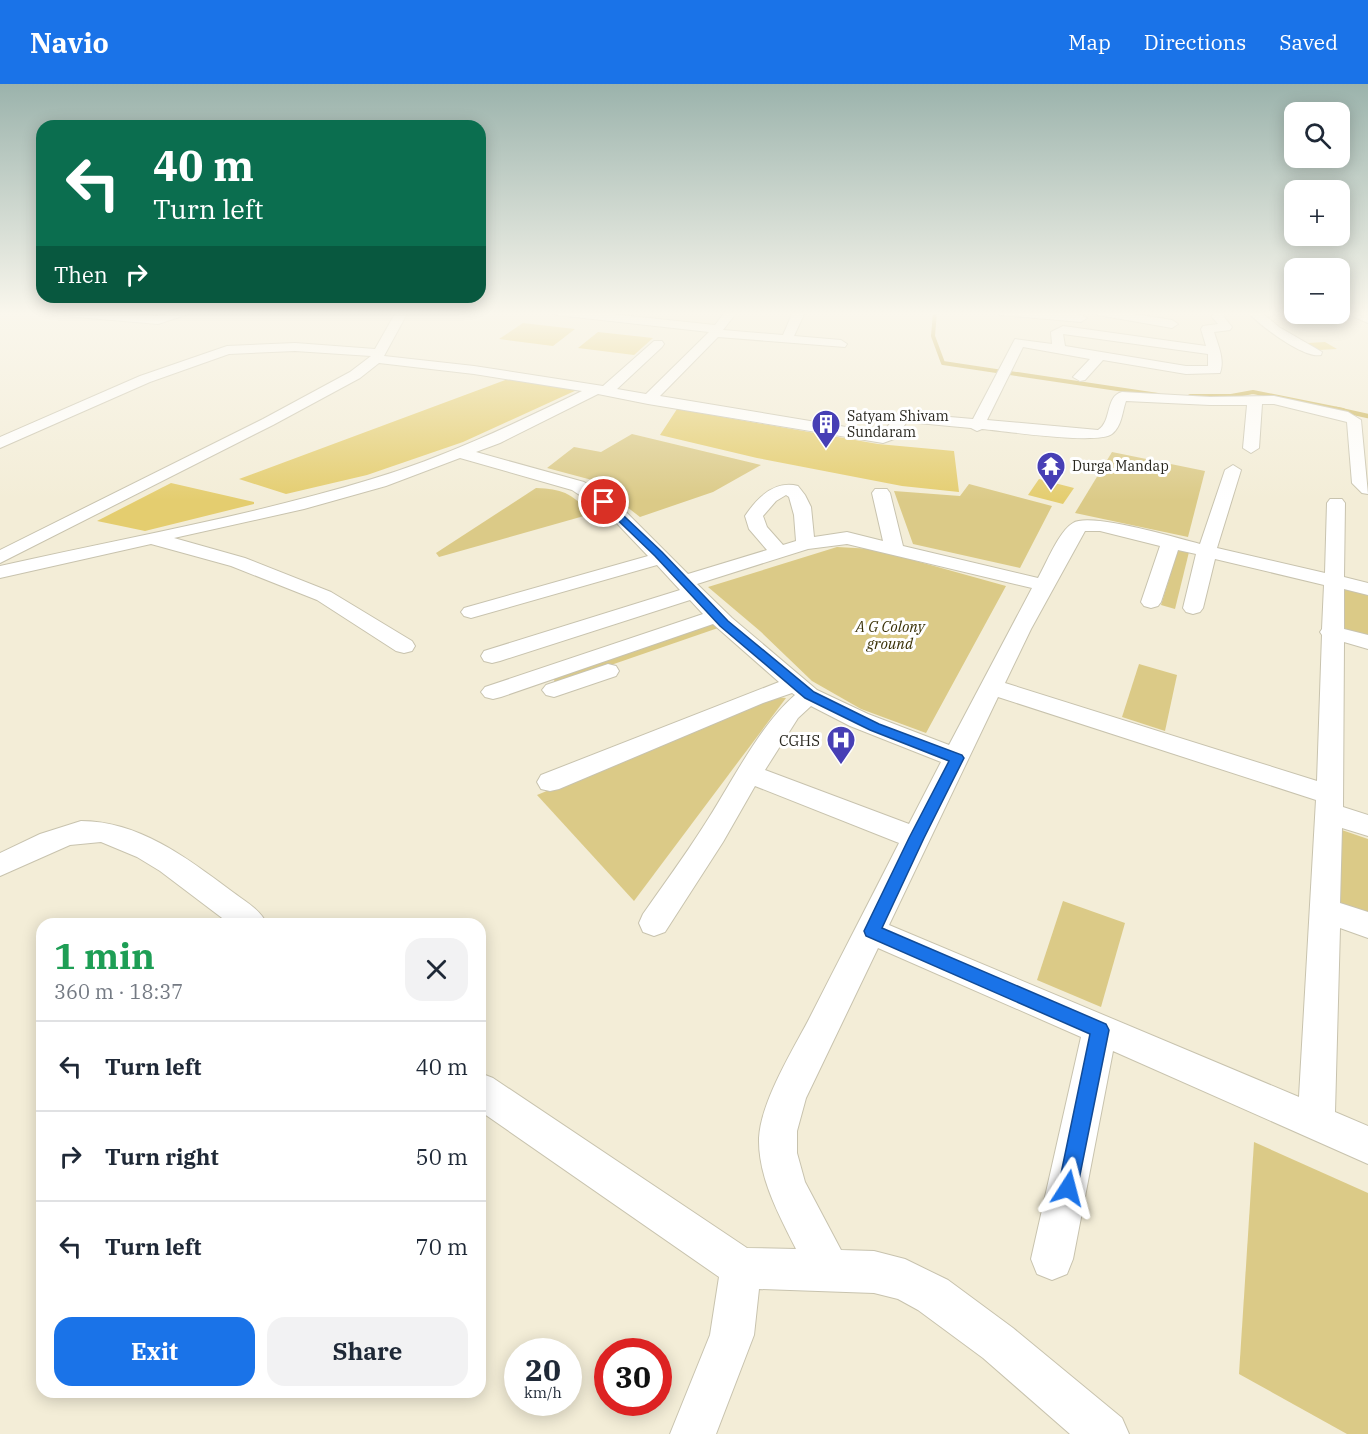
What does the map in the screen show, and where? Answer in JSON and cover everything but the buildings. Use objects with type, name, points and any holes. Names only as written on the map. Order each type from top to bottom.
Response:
[{"type":"street","points":[[0,443],[156,375]]},
{"type":"street","points":[[0,557],[355,375]]},
{"type":"street","points":[[513,375],[648,400],[883,438],[889,436],[903,417],[977,426],[1101,434],[1108,432],[1111,427],[1122,396],[1281,401],[1354,420],[1360,483],[1368,489]]},
{"type":"street","points":[[0,572],[318,499],[380,482],[494,440],[600,391],[620,375]]},
{"type":"street","points":[[648,400],[673,375]]},
{"type":"street","points":[[977,426],[1002,375]]},
{"type":"street","points":[[1251,448],[1255,400]]},
{"type":"street","points":[[461,453],[578,486],[614,510],[724,623],[802,689],[860,720],[957,758]]},
{"type":"street","points":[[1193,608],[1207,550],[1233,470]]},
{"type":"street","points":[[779,552],[758,529],[754,516],[780,491],[792,490],[798,496],[801,503],[805,544]]},
{"type":"street","points":[[881,493],[894,549]]},
{"type":"street","points":[[1316,1124],[1325,910],[1336,503]]},
{"type":"street","points":[[829,1269],[787,1187],[779,1161],[778,1135],[789,1095],[1043,585],[1073,532],[1080,526],[1100,526],[1368,589]]},
{"type":"street","points":[[153,538],[238,562],[324,596],[404,646]]},
{"type":"street","points":[[492,656],[689,587],[779,552],[805,544],[847,538],[1043,585]]},
{"type":"street","points":[[1151,602],[1170,542]]},
{"type":"street","points":[[471,612],[662,558]]},
{"type":"street","points":[[554,690],[724,623]]},
{"type":"street","points":[[493,692],[724,623]]},
{"type":"street","points":[[1331,632],[1368,642]]},
{"type":"street","points":[[992,687],[1328,804],[1368,826]]},
{"type":"street","points":[[654,923],[725,816],[802,689]]},
{"type":"street","points":[[550,782],[755,698],[802,689]]},
{"type":"street","points":[[749,774],[916,838]]},
{"type":"street","points":[[0,865],[80,832],[94,830],[105,832],[123,837],[141,846],[185,874],[244,918]]},
{"type":"street","points":[[1325,910],[1368,925]]},
{"type":"street","points":[[872,931],[1368,1145]]},
{"type":"street","points":[[1052,1259],[1100,1030]]},
{"type":"street","points":[[486,1094],[741,1268],[874,1272],[905,1280],[933,1295],[998,1343],[1106,1434]]},
{"type":"street","points":[[693,1434],[732,1335],[741,1268]]},
{"type":"green space","points":[[632,434],[761,465],[713,492],[640,517],[592,480],[547,468],[574,447],[601,452]]},
{"type":"green space","points":[[1112,452],[1205,471],[1188,537],[1075,513]]},
{"type":"green space","points":[[969,484],[1052,506],[1020,568],[913,544],[894,491],[960,496]]},
{"type":"green space","points":[[536,488],[561,491],[591,514],[439,557],[436,553]]},
{"type":"green space","name":"A G Colony ground","points":[[837,547],[873,549],[1006,586],[926,733],[861,709],[812,681],[760,631],[708,587]]},
{"type":"green space","points":[[1178,550],[1189,552],[1175,609],[1161,605]]},
{"type":"green space","points":[[1335,586],[1368,594],[1368,640],[1338,632]]},
{"type":"green space","points":[[713,623],[718,628],[556,684],[553,678]]},
{"type":"green space","points":[[1139,664],[1177,675],[1165,731],[1122,717]]},
{"type":"green space","points":[[775,697],[786,698],[634,901],[537,795]]},
{"type":"green space","points":[[1336,828],[1368,839],[1368,917],[1331,903]]},
{"type":"green space","points":[[1063,901],[1125,923],[1101,1007],[1037,980]]},
{"type":"green space","points":[[1254,1142],[1368,1193],[1368,1434],[1347,1434],[1239,1374]]},
{"type":"waterway","points":[[1024,375],[1158,395]]},
{"type":"waterway","points":[[1190,396],[1231,396],[1253,392],[1343,410]]},
{"type":"waterway","points":[[1336,409],[1368,416]]},
{"type":"place","name":"Satyam Shivam Sundaram","points":[[826,450]]},
{"type":"place","name":"Durga Mandap","points":[[1051,492]]},
{"type":"place","name":"CGHS","points":[[841,766]]},
{"type":"route","points":[[604,502],[724,623],[809,695],[874,727],[957,758],[872,931],[1100,1030],[1068,1188]]}]
